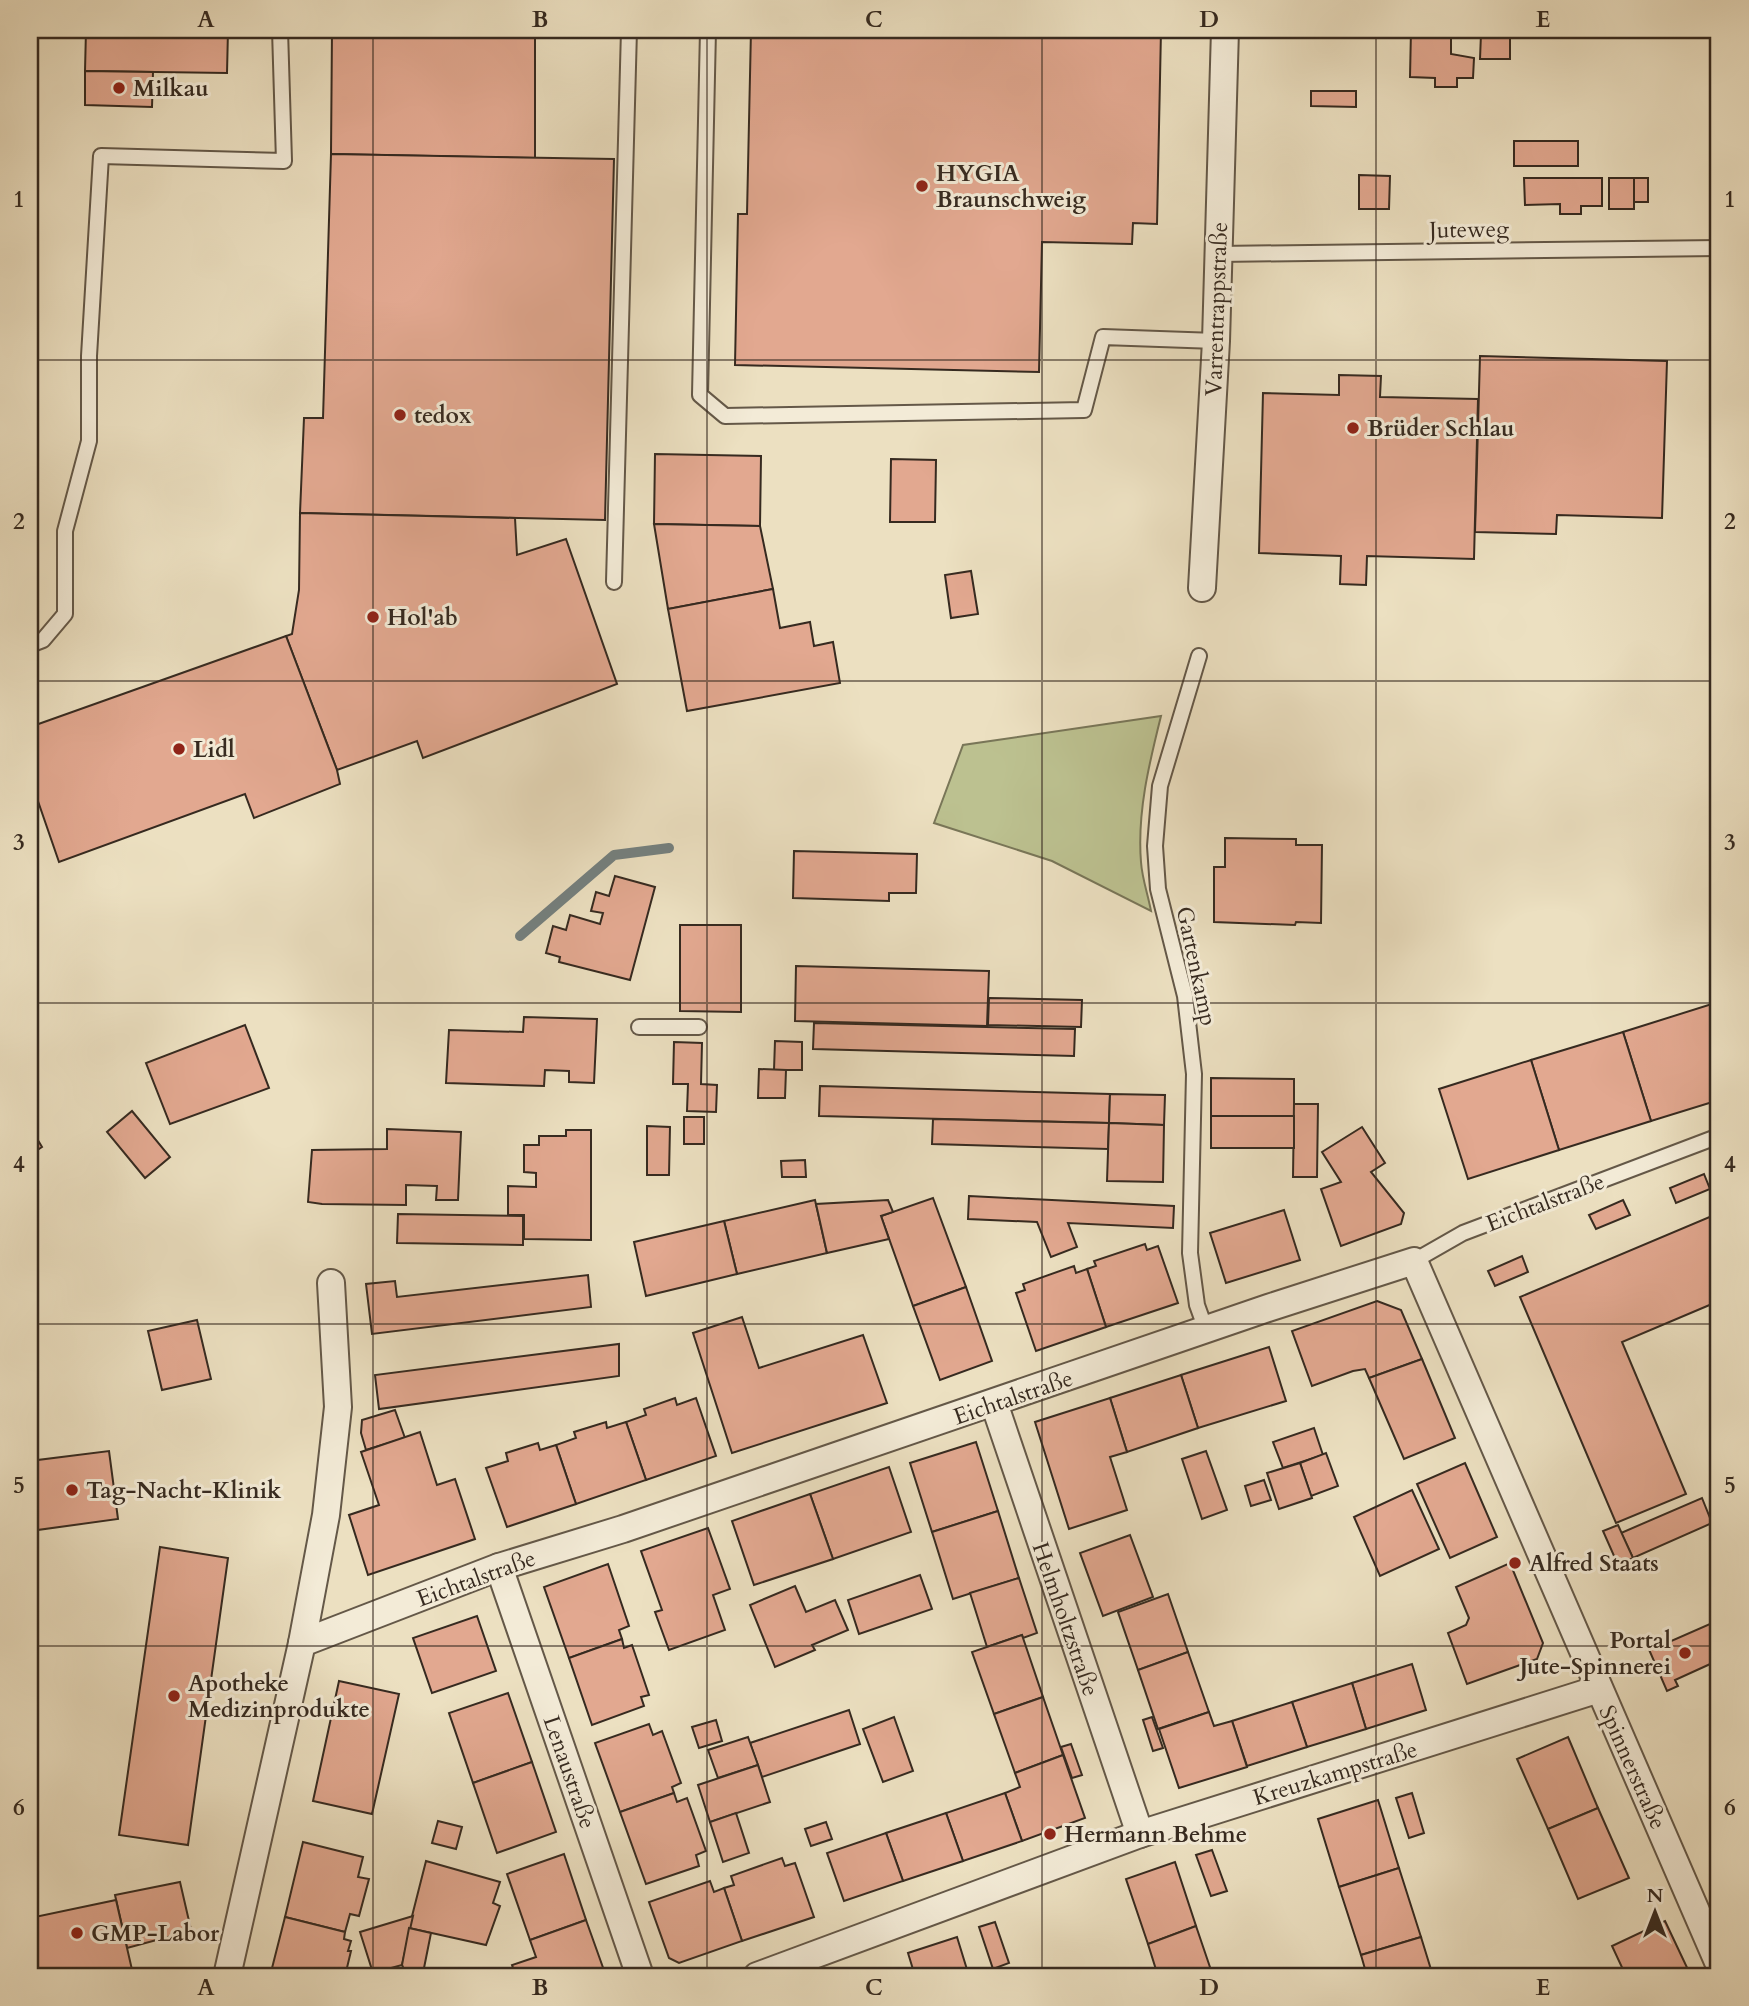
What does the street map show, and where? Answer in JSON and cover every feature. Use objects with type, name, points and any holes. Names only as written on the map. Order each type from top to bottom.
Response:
[{"type":"street","name":"Varrentrappstraße","points":[[1202,588],[1216,341],[1225,30]]},
{"type":"street","name":"Eichtalstraße","points":[[302,1643],[499,1567],[623,1529],[1414,1261]]},
{"type":"street","name":"Spinnerstraße","points":[[1414,1261],[1719,1964]]},
{"type":"street","points":[[227,1976],[302,1643],[326,1516],[338,1407],[331,1283]]},
{"type":"street","name":"Helmholtzstraße","points":[[994,1404],[1140,1834]]},
{"type":"street","name":"Lenaustraße","points":[[499,1567],[640,1976]]},
{"type":"street","name":"Kreuzkampstraße","points":[[757,1976],[1140,1834],[1599,1689]]},
{"type":"lane","points":[[30,645],[43,640],[65,614],[65,531],[89,442],[89,356],[101,156],[284,161],[279,30]]},
{"type":"lane","points":[[614,583],[629,30]]},
{"type":"lane","points":[[708,30],[700,395],[725,416],[1084,410],[1103,337],[1216,341]]},
{"type":"lane","name":"Juteweg","points":[[1219,254],[1719,248]]},
{"type":"lane","name":"Gartenkamp","points":[[1199,656],[1160,786],[1154,846],[1158,890],[1185,996],[1192,1064],[1190,1253],[1197,1305],[1206,1330]]},
{"type":"lane","points":[[639,1027],[699,1027]]},
{"type":"lane","name":"Eichtalstraße","points":[[1414,1261],[1463,1233],[1719,1136]]},
{"type":"green space","points":[[1161,716],[1148,770],[1140,844],[1151,911],[1052,861],[934,823],[963,745]]},
{"type":"building","points":[[86,30],[228,30],[227,73],[85,71]]},
{"type":"building","points":[[332,30],[535,30],[535,158],[331,154]]},
{"type":"building","points":[[751,30],[1161,30],[1157,224],[1133,223],[1132,244],[1042,242],[1039,372],[735,365],[738,214],[747,214]]},
{"type":"building","points":[[1411,30],[1451,30],[1451,54],[1474,58],[1473,78],[1457,78],[1457,87],[1435,87],[1435,78],[1410,77]]},
{"type":"building","points":[[1481,34],[1510,35],[1510,59],[1480,59]]},
{"type":"building","name":"Milkau","points":[[85,71],[153,72],[152,107],[85,105]]},
{"type":"building","points":[[1311,91],[1356,91],[1356,107],[1311,106]]},
{"type":"building","points":[[1514,141],[1578,141],[1578,166],[1514,166]]},
{"type":"building","points":[[331,154],[614,159],[605,520],[300,513],[304,418],[323,418]]},
{"type":"building","points":[[1359,175],[1390,176],[1389,209],[1359,209]]},
{"type":"building","points":[[1524,178],[1602,178],[1602,206],[1581,206],[1581,214],[1560,214],[1560,204],[1525,205]]},
{"type":"building","points":[[1609,178],[1634,178],[1634,209],[1609,209]]},
{"type":"building","points":[[1634,178],[1648,178],[1648,202],[1634,202]]},
{"type":"building","points":[[1480,356],[1667,361],[1662,518],[1557,515],[1556,534],[1475,532]]},
{"type":"building","points":[[1339,375],[1381,376],[1380,397],[1478,399],[1474,559],[1367,556],[1366,585],[1340,584],[1341,556],[1259,553],[1263,393],[1339,395]]},
{"type":"building","points":[[655,454],[761,456],[760,526],[654,524]]},
{"type":"building","points":[[891,459],[936,460],[935,522],[890,522]]},
{"type":"building","points":[[300,513],[515,518],[517,555],[566,539],[617,684],[423,758],[417,741],[337,770],[286,636],[292,634],[299,590]]},
{"type":"building","points":[[654,524],[760,526],[773,589],[668,609]]},
{"type":"building","points":[[971,571],[978,614],[951,618],[945,575]]},
{"type":"building","points":[[773,589],[780,628],[810,622],[814,646],[833,642],[840,683],[687,711],[668,609]]},
{"type":"building","name":"Lidl","points":[[286,636],[340,784],[254,818],[245,794],[59,862],[30,778],[30,727]]},
{"type":"building","points":[[1225,838],[1296,839],[1296,845],[1322,845],[1321,923],[1296,922],[1295,925],[1214,922],[1214,867],[1225,867]]},
{"type":"building","points":[[794,851],[917,854],[916,893],[889,893],[889,901],[793,898]]},
{"type":"building","points":[[615,876],[655,887],[630,980],[559,962],[560,957],[546,953],[553,926],[566,930],[570,915],[600,924],[603,913],[591,911],[596,892],[609,896]]},
{"type":"building","points":[[680,925],[741,925],[741,1012],[680,1011]]},
{"type":"building","points":[[796,966],[989,971],[987,1026],[795,1021]]},
{"type":"building","points":[[989,998],[1082,1000],[1081,1027],[988,1025]]},
{"type":"building","points":[[1715,1003],[1719,1017],[1719,1100],[1651,1121],[1623,1032]]},
{"type":"building","points":[[524,1017],[597,1019],[594,1083],[569,1082],[569,1071],[545,1070],[544,1086],[446,1083],[449,1030],[523,1032]]},
{"type":"building","points":[[814,1023],[1075,1029],[1074,1056],[813,1049]]},
{"type":"building","points":[[245,1025],[269,1088],[170,1124],[146,1063]]},
{"type":"building","points":[[1623,1032],[1651,1121],[1559,1150],[1531,1060]]},
{"type":"building","points":[[775,1041],[802,1042],[802,1070],[774,1070]]},
{"type":"building","points":[[674,1042],[702,1043],[701,1084],[717,1085],[716,1112],[687,1111],[688,1084],[673,1084]]},
{"type":"building","points":[[1531,1060],[1559,1150],[1468,1179],[1439,1089]]},
{"type":"building","points":[[759,1069],[786,1070],[785,1098],[758,1098]]},
{"type":"building","points":[[1211,1078],[1294,1079],[1294,1116],[1211,1116]]},
{"type":"building","points":[[820,1086],[1110,1094],[1109,1123],[819,1116]]},
{"type":"building","points":[[1110,1094],[1165,1095],[1164,1125],[1109,1123]]},
{"type":"building","points":[[1294,1104],[1318,1104],[1317,1177],[1293,1177]]},
{"type":"building","points":[[132,1111],[170,1157],[145,1178],[107,1132]]},
{"type":"building","points":[[1211,1116],[1294,1116],[1294,1148],[1211,1148]]},
{"type":"building","points":[[684,1117],[704,1117],[704,1144],[684,1144]]},
{"type":"building","points":[[933,1119],[1109,1123],[1108,1149],[932,1144]]},
{"type":"building","points":[[1109,1123],[1164,1125],[1163,1182],[1107,1181]]},
{"type":"building","points":[[647,1126],[670,1127],[669,1175],[647,1175]]},
{"type":"building","points":[[30,1127],[42,1147],[30,1155]]},
{"type":"building","points":[[1362,1127],[1385,1163],[1371,1172],[1404,1213],[1401,1224],[1341,1246],[1321,1189],[1341,1182],[1322,1152]]},
{"type":"building","points":[[387,1129],[461,1132],[458,1200],[436,1200],[437,1186],[406,1185],[406,1205],[308,1202],[312,1150],[387,1149]]},
{"type":"building","points":[[566,1130],[591,1130],[591,1240],[524,1239],[524,1215],[508,1215],[508,1186],[536,1187],[536,1173],[524,1172],[524,1145],[539,1145],[539,1136],[566,1136]]},
{"type":"building","points":[[805,1160],[806,1177],[782,1177],[781,1161]]},
{"type":"building","points":[[1704,1174],[1710,1189],[1676,1203],[1670,1188]]},
{"type":"building","points":[[969,1196],[1174,1206],[1173,1228],[1068,1223],[1077,1247],[1051,1257],[1037,1222],[968,1219]]},
{"type":"building","points":[[933,1198],[966,1287],[913,1306],[881,1216]]},
{"type":"building","points":[[815,1200],[827,1253],[737,1274],[724,1221]]},
{"type":"building","points":[[888,1200],[893,1212],[881,1216],[889,1239],[827,1253],[816,1204]]},
{"type":"building","points":[[1623,1200],[1630,1215],[1596,1229],[1589,1215]]},
{"type":"building","points":[[1284,1210],[1300,1260],[1226,1283],[1210,1233]]},
{"type":"building","points":[[1719,1213],[1719,1301],[1622,1342],[1686,1494],[1616,1523],[1520,1297]]},
{"type":"building","points":[[398,1214],[523,1216],[523,1245],[397,1243]]},
{"type":"building","points":[[724,1221],[737,1274],[646,1296],[634,1242]]},
{"type":"building","points":[[1145,1244],[1147,1250],[1158,1246],[1178,1303],[1106,1327],[1087,1269],[1096,1266],[1094,1261]]},
{"type":"building","points":[[1522,1256],[1528,1272],[1495,1286],[1488,1271]]},
{"type":"building","points":[[1074,1266],[1076,1273],[1087,1269],[1106,1327],[1036,1351],[1016,1293],[1025,1290],[1023,1284]]},
{"type":"building","points":[[588,1275],[591,1307],[372,1334],[366,1284],[395,1281],[397,1297]]},
{"type":"building","points":[[966,1287],[992,1361],[940,1380],[913,1306]]},
{"type":"building","points":[[1377,1301],[1401,1310],[1422,1359],[1369,1378],[1365,1369],[1312,1386],[1292,1331]]},
{"type":"building","points":[[742,1317],[759,1368],[863,1335],[887,1403],[732,1453],[693,1333]]},
{"type":"building","points":[[197,1320],[211,1379],[162,1390],[148,1331]]},
{"type":"building","points":[[619,1344],[619,1376],[379,1409],[375,1375]]},
{"type":"building","points":[[1269,1347],[1286,1401],[1198,1428],[1181,1375]]},
{"type":"building","points":[[1422,1359],[1455,1438],[1404,1459],[1369,1378]]},
{"type":"building","points":[[1181,1375],[1198,1428],[1127,1452],[1110,1398]]},
{"type":"building","points":[[675,1398],[677,1405],[696,1398],[716,1456],[646,1480],[626,1422],[646,1415],[644,1409]]},
{"type":"building","points":[[1110,1398],[1127,1452],[1110,1457],[1127,1510],[1069,1529],[1035,1422]]},
{"type":"building","points":[[395,1410],[405,1438],[366,1450],[361,1433],[362,1420]]},
{"type":"building","points":[[606,1422],[607,1428],[626,1422],[646,1480],[576,1504],[556,1445],[576,1438],[574,1432]]},
{"type":"building","points":[[1314,1428],[1323,1455],[1283,1468],[1273,1442]]},
{"type":"building","points":[[420,1432],[437,1485],[455,1479],[475,1539],[368,1575],[349,1515],[379,1505],[361,1452]]},
{"type":"building","points":[[976,1442],[998,1511],[932,1532],[910,1463]]},
{"type":"building","points":[[538,1443],[540,1450],[556,1445],[576,1504],[507,1527],[486,1468],[508,1461],[506,1453]]},
{"type":"building","name":"Tag-Nacht-Klinik","points":[[109,1451],[118,1519],[30,1531],[30,1461]]},
{"type":"building","points":[[1206,1451],[1227,1510],[1202,1519],[1182,1459]]},
{"type":"building","points":[[1326,1453],[1338,1486],[1311,1496],[1300,1463]]},
{"type":"building","points":[[1300,1463],[1312,1498],[1279,1509],[1267,1473]]},
{"type":"building","points":[[1465,1463],[1497,1537],[1450,1558],[1417,1484]]},
{"type":"building","points":[[889,1467],[911,1532],[833,1559],[810,1494]]},
{"type":"building","points":[[1264,1480],[1271,1500],[1251,1506],[1245,1486]]},
{"type":"building","points":[[1412,1490],[1439,1549],[1380,1576],[1354,1517]]},
{"type":"building","points":[[810,1494],[833,1559],[754,1585],[732,1521]]},
{"type":"building","points":[[1702,1498],[1712,1523],[1633,1558],[1621,1533]]},
{"type":"building","points":[[998,1511],[1019,1578],[953,1599],[932,1532]]},
{"type":"building","points":[[1618,1525],[1633,1558],[1618,1565],[1603,1531]]},
{"type":"building","points":[[708,1528],[730,1589],[713,1595],[725,1630],[669,1650],[655,1612],[662,1610],[641,1551]]},
{"type":"building","points":[[1130,1535],[1153,1597],[1103,1616],[1080,1553]]},
{"type":"building","name":"Apotheke Medizinprodukte","points":[[160,1547],[228,1558],[188,1845],[119,1835]]},
{"type":"building","points":[[1510,1563],[1543,1643],[1537,1659],[1467,1684],[1448,1633],[1466,1625],[1469,1618],[1456,1587]]},
{"type":"building","points":[[608,1564],[629,1626],[619,1630],[622,1639],[569,1658],[544,1587]]},
{"type":"building","points":[[920,1575],[932,1609],[859,1634],[848,1600]]},
{"type":"building","points":[[1019,1578],[1037,1633],[1023,1638],[1022,1635],[987,1647],[970,1593]]},
{"type":"building","points":[[795,1586],[806,1612],[835,1600],[848,1630],[812,1645],[815,1650],[775,1667],[750,1605]]},
{"type":"building","points":[[1168,1594],[1188,1652],[1138,1670],[1118,1612]]},
{"type":"building","points":[[477,1616],[496,1671],[432,1693],[413,1638]]},
{"type":"building","name":"Portal Jute-Spinnerei","points":[[1719,1620],[1719,1660],[1675,1680],[1678,1686],[1667,1691],[1647,1645],[1657,1640],[1660,1646]]},
{"type":"building","points":[[1022,1635],[1043,1697],[994,1714],[972,1652]]},
{"type":"building","points":[[622,1639],[624,1648],[632,1645],[649,1695],[641,1697],[644,1706],[592,1725],[569,1658]]},
{"type":"building","points":[[1188,1652],[1209,1712],[1158,1729],[1138,1670]]},
{"type":"building","points":[[1412,1664],[1426,1710],[1366,1729],[1352,1683]]},
{"type":"building","points":[[339,1681],[399,1694],[372,1814],[313,1801]]},
{"type":"building","points":[[1352,1683],[1366,1729],[1307,1747],[1292,1702]]},
{"type":"building","points":[[508,1693],[532,1762],[473,1783],[449,1713]]},
{"type":"building","points":[[1043,1697],[1063,1755],[1015,1773],[994,1714]]},
{"type":"building","points":[[1292,1702],[1307,1747],[1247,1766],[1232,1721]]},
{"type":"building","points":[[849,1710],[860,1744],[762,1777],[750,1743]]},
{"type":"building","points":[[1209,1712],[1214,1726],[1232,1721],[1247,1767],[1179,1788],[1159,1729]]},
{"type":"building","points":[[894,1717],[913,1771],[883,1782],[863,1729]]},
{"type":"building","points":[[1152,1717],[1163,1748],[1153,1751],[1143,1720]]},
{"type":"building","points":[[716,1720],[722,1741],[699,1748],[692,1727]]},
{"type":"building","points":[[649,1724],[653,1735],[662,1731],[681,1783],[672,1787],[674,1793],[620,1812],[595,1743]]},
{"type":"building","points":[[748,1737],[758,1765],[718,1778],[708,1750]]},
{"type":"building","points":[[1568,1737],[1598,1808],[1548,1829],[1517,1759]]},
{"type":"building","points":[[1071,1744],[1082,1775],[1072,1778],[1061,1747]]},
{"type":"building","points":[[1063,1755],[1085,1818],[1022,1841],[1005,1793],[1020,1787],[1015,1773]]},
{"type":"building","points":[[532,1762],[556,1832],[497,1853],[473,1783]]},
{"type":"building","points":[[758,1765],[770,1802],[710,1822],[698,1785]]},
{"type":"building","points":[[674,1793],[677,1802],[687,1798],[706,1851],[696,1855],[699,1866],[646,1884],[620,1812]]},
{"type":"building","points":[[1005,1793],[1022,1841],[963,1861],[946,1813]]},
{"type":"building","points":[[1412,1793],[1424,1833],[1409,1838],[1396,1798]]},
{"type":"building","points":[[1378,1800],[1399,1868],[1339,1887],[1318,1819]]},
{"type":"building","points":[[1598,1808],[1629,1878],[1578,1899],[1548,1829]]},
{"type":"building","points":[[736,1813],[749,1853],[723,1862],[710,1822]]},
{"type":"building","points":[[946,1813],[963,1861],[903,1881],[886,1833]]},
{"type":"building","points":[[438,1821],[462,1827],[456,1849],[432,1843]]},
{"type":"building","points":[[826,1822],[832,1839],[811,1846],[805,1829]]},
{"type":"building","points":[[886,1833],[903,1881],[844,1901],[827,1853]]},
{"type":"building","points":[[303,1842],[363,1857],[358,1877],[369,1879],[359,1916],[350,1914],[345,1932],[285,1917]]},
{"type":"building","points":[[1212,1850],[1227,1891],[1211,1896],[1196,1855]]},
{"type":"building","points":[[564,1854],[586,1920],[530,1940],[507,1874]]},
{"type":"building","points":[[782,1858],[785,1866],[795,1863],[814,1917],[742,1941],[724,1888],[734,1885],[731,1876]]},
{"type":"building","points":[[426,1861],[500,1882],[493,1903],[500,1906],[486,1945],[409,1928]]},
{"type":"building","points":[[1175,1862],[1196,1926],[1148,1944],[1126,1879]]},
{"type":"building","points":[[1399,1868],[1421,1937],[1361,1955],[1339,1887]]},
{"type":"building","points":[[710,1881],[714,1892],[724,1888],[742,1941],[679,1963],[669,1958],[649,1902]]},
{"type":"building","points":[[180,1882],[192,1934],[175,1938],[175,1935],[127,1948],[115,1895]]},
{"type":"building","name":"GMP-Labor","points":[[116,1900],[133,1974],[30,1976],[30,1918]]},
{"type":"building","points":[[413,1916],[402,1965],[373,1973],[360,1932]]},
{"type":"building","points":[[285,1917],[345,1932],[344,1939],[351,1941],[348,1951],[351,1951],[345,1976],[270,1976]]},
{"type":"building","points":[[586,1920],[606,1976],[516,1976],[512,1965],[536,1957],[530,1940]]},
{"type":"building","points":[[1665,1921],[1691,1976],[1626,1976],[1612,1946]]},
{"type":"building","points":[[995,1922],[1009,1963],[993,1969],[979,1927]]},
{"type":"building","points":[[1196,1926],[1213,1976],[1158,1976],[1148,1944]]},
{"type":"building","points":[[409,1928],[431,1933],[424,1968],[427,1976],[407,1976],[402,1965]]},
{"type":"building","points":[[957,1937],[969,1976],[915,1976],[908,1953]]},
{"type":"building","points":[[1421,1937],[1433,1976],[1367,1976],[1361,1955]]},
{"type":"waterway","points":[[520,936],[614,855],[669,848]]},
{"type":"place","name":"Milkau","points":[[119,88]]},
{"type":"place","name":"HYGIA Braunschweig","points":[[922,186]]},
{"type":"place","name":"tedox","points":[[400,415]]},
{"type":"place","name":"Brüder Schlau","points":[[1353,428]]},
{"type":"place","name":"Hol'ab","points":[[373,617]]},
{"type":"place","name":"Lidl","points":[[179,749]]},
{"type":"place","name":"Tag-Nacht-Klinik","points":[[72,1490]]},
{"type":"place","name":"Alfred Staats","points":[[1515,1563]]},
{"type":"place","name":"Portal Jute-Spinnerei","points":[[1685,1653]]},
{"type":"place","name":"Apotheke Medizinprodukte","points":[[174,1696]]},
{"type":"place","name":"Hermann Behme","points":[[1050,1834]]},
{"type":"place","name":"GMP-Labor","points":[[77,1933]]}]
